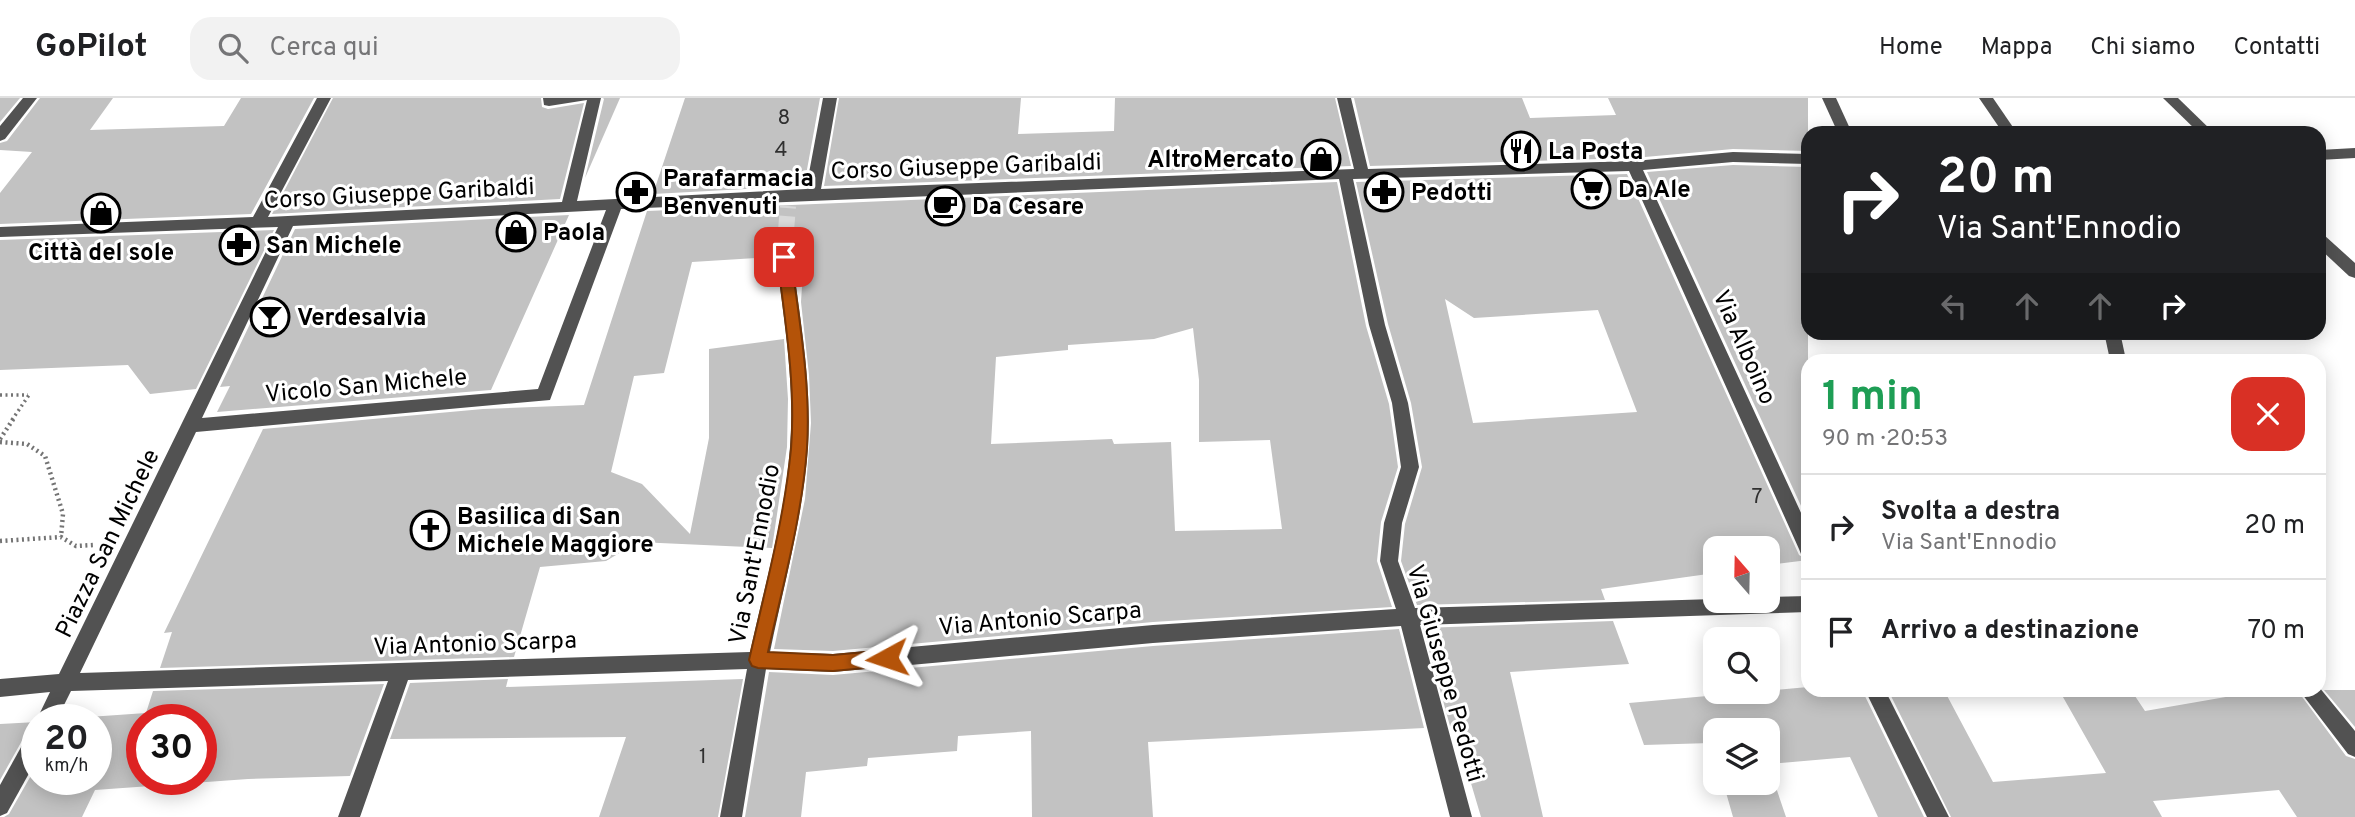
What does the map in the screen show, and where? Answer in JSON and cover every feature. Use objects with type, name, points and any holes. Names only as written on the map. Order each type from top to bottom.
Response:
[{"type":"street","points":[[0,136],[30,98]]},
{"type":"street","points":[[257,222],[324,98]]},
{"type":"street","points":[[550,98],[550,102],[581,98]]},
{"type":"street","points":[[568,208],[594,98]]},
{"type":"street","points":[[813,194],[830,98]]},
{"type":"street","name":"Via Giuseppe Pedotti","points":[[1344,98],[1377,325],[1400,403],[1410,467],[1393,523],[1389,561],[1408,617],[1461,817]]},
{"type":"street","points":[[1829,98],[1842,126]]},
{"type":"street","points":[[1986,98],[2005,126]]},
{"type":"street","points":[[2170,98],[2200,126]]},
{"type":"street","points":[[2326,155],[2355,153]]},
{"type":"street","name":"Corso Giuseppe Garibaldi","points":[[0,232],[789,200],[813,194],[1634,166],[1733,157],[1801,159]]},
{"type":"street","name":"Via Alboino","points":[[1634,166],[1801,534]]},
{"type":"street","name":"Vicolo San Michele","points":[[191,426],[544,395],[615,205]]},
{"type":"street","name":"Piazza San Michele","points":[[55,704],[288,221]]},
{"type":"street","points":[[2326,245],[2355,272]]},
{"type":"street","name":"Via Sant'Ennodio","points":[[731,817],[758,660],[792,504],[799,447],[800,382],[784,257]]},
{"type":"street","name":"Via Antonio Scarpa","points":[[0,688],[67,682],[758,660],[833,663],[1153,634],[1408,617],[1801,604]]},
{"type":"street","points":[[349,817],[401,671]]},
{"type":"street","points":[[1878,697],[1938,817]]},
{"type":"street","points":[[2315,697],[2355,747]]},
{"type":"street","points":[[0,806],[21,767]]},
{"type":"path","points":[[0,395],[29,395],[0,440],[27,444],[45,456],[63,514],[61,537]]},
{"type":"path","points":[[0,541],[61,537],[76,546],[135,541]]},
{"type":"building","points":[[0,98],[20,98],[0,122]]},
{"type":"building","points":[[40,98],[113,98],[90,130],[224,126],[241,98],[314,98],[251,214],[0,224],[0,193],[32,152],[0,150],[0,143],[7,141]]},
{"type":"building","points":[[333,98],[541,98],[542,107],[548,109],[584,103],[560,199],[272,214]]},
{"type":"building","points":[[620,98],[585,178],[604,99]]},
{"type":"building","points":[[685,98],[820,98],[804,186],[653,194]]},
{"type":"building","points":[[839,98],[1021,98],[1018,134],[1114,131],[1115,98],[1335,98],[1351,166],[824,186]]},
{"type":"building","points":[[1354,98],[1522,98],[1530,118],[1616,115],[1608,98],[1808,98],[1808,126],[1801,126],[1801,151],[1733,149],[1634,158],[1370,166]]},
{"type":"building","points":[[1733,165],[1801,167],[1801,340],[1808,340],[1808,354],[1801,354],[1801,506],[1647,172]]},
{"type":"building","points":[[1627,174],[1801,561],[1780,564],[1780,536],[1703,536],[1703,575],[1601,589],[1605,600],[1417,605],[1401,561],[1405,524],[1422,467],[1411,403],[1388,324],[1356,182]],"holes":[[[1445,299],[1474,318],[1598,310],[1637,412],[1473,423]]]},
{"type":"building","points":[[1337,182],[1366,326],[1389,404],[1398,467],[1381,522],[1377,561],[1392,607],[1153,622],[833,651],[774,649],[805,499],[811,423],[801,302],[804,255],[795,256],[783,249],[773,257],[692,262],[664,373],[634,376],[611,472],[642,484],[690,534],[709,438],[709,349],[784,339],[788,399],[787,447],[772,548],[638,542],[606,561],[540,567],[514,657],[160,668],[172,632],[164,633],[263,429],[483,409],[584,405],[647,211]],"holes":[[[1193,328],[1199,380],[1199,442],[1270,440],[1282,529],[1175,531],[1171,442],[1114,444],[1112,439],[991,444],[996,357],[1068,350],[1068,345],[1154,339]]]},
{"type":"building","points":[[569,215],[491,390],[217,412],[230,386],[220,387],[295,229]]},
{"type":"building","points":[[274,230],[196,389],[150,394],[128,365],[0,370],[0,240]]},
{"type":"building","points":[[1613,621],[1629,664],[1510,672],[1543,817],[1481,817],[1454,726],[1450,726],[1423,628]]},
{"type":"building","points":[[1399,629],[1424,728],[1148,742],[1153,817],[1032,817],[1031,731],[958,736],[957,751],[868,758],[867,766],[806,772],[801,817],[745,817],[769,672],[833,675],[1153,646]]},
{"type":"building","points":[[508,679],[506,687],[743,679],[718,817],[599,817],[626,737],[390,739],[410,683]]},
{"type":"building","points":[[384,684],[350,776],[217,781],[217,704],[149,704],[153,691]]},
{"type":"building","points":[[1801,688],[1801,697],[1865,697],[1924,817],[1878,817],[1850,757],[1780,763],[1780,718],[1703,718],[1703,743],[1644,745],[1629,703],[1703,696],[1703,704],[1780,704],[1780,690]]},
{"type":"building","points":[[2326,690],[2355,690],[2355,727],[2326,692]]},
{"type":"building","points":[[1891,697],[1948,697],[1993,782],[2106,773],[2063,697],[2136,697],[2145,711],[2226,697],[2302,697],[2346,756],[2355,759],[2355,817],[2297,817],[2279,790],[2153,801],[2162,817],[1951,817]]},
{"type":"building","points":[[126,714],[126,788],[112,789],[112,715]]},
{"type":"building","points":[[21,723],[21,742],[0,780],[0,724]]},
{"type":"building","points":[[21,793],[93,795],[82,817],[4,817],[9,814]]},
{"type":"building","points":[[1727,795],[1779,795],[1786,817],[1733,817]]},
{"type":"tunnel","points":[[784,256],[788,206]]},
{"type":"place","name":"La Posta","points":[[1521,151]]},
{"type":"place","name":"AltroMercato","points":[[1321,159]]},
{"type":"place","name":"Da Ale","points":[[1591,189]]},
{"type":"place","name":"Parafarmacia Benvenuti","points":[[636,192]]},
{"type":"place","name":"Pedotti","points":[[1384,192]]},
{"type":"place","name":"Da Cesare","points":[[945,206]]},
{"type":"place","name":"Città del sole","points":[[101,213]]},
{"type":"place","name":"Paola","points":[[516,232]]},
{"type":"place","name":"San Michele","points":[[239,245]]},
{"type":"place","name":"Verdesalvia","points":[[270,317]]},
{"type":"place","name":"Basilica di San Michele Maggiore","points":[[430,530]]},
{"type":"route","points":[[784,257],[800,382],[799,447],[792,504],[758,660],[833,663],[887,658]]}]
